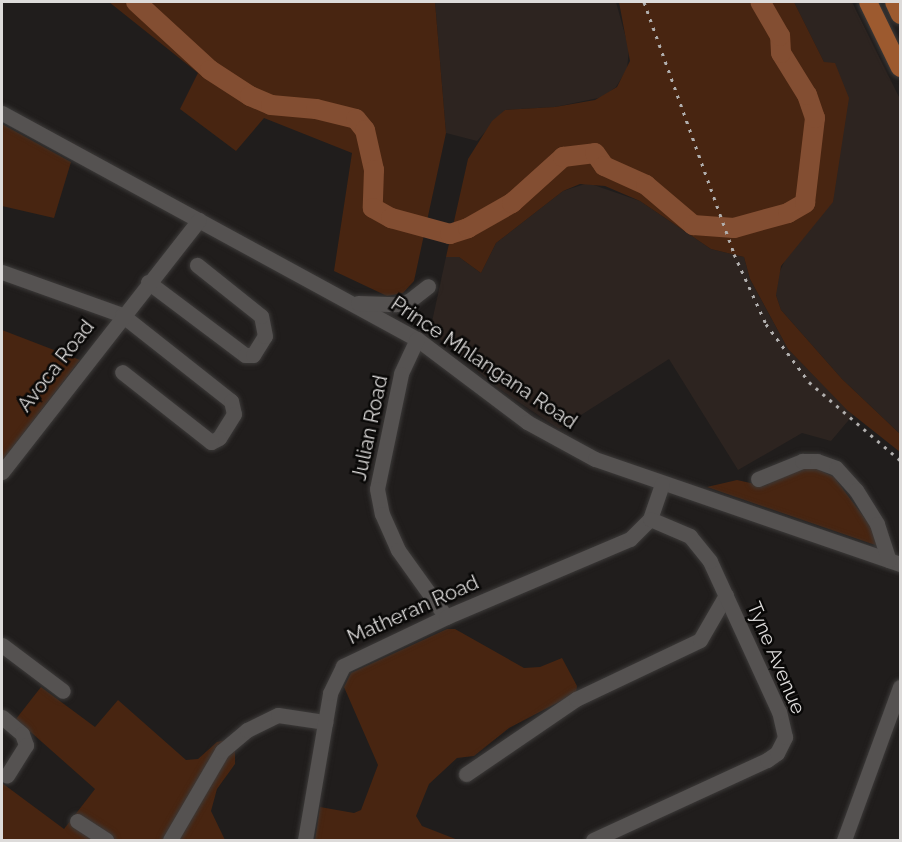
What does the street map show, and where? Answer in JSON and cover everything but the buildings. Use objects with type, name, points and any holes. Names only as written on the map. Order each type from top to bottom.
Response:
[{"type":"main road","points":[[868,2],[900,68]]},
{"type":"main road","points":[[894,2],[900,15]]},
{"type":"street","name":"Prince Mhlangana Road","points":[[2,113],[355,303],[417,339],[536,427],[595,459],[662,484],[895,562]]},
{"type":"street","name":"Avoca Road","points":[[2,472],[122,315],[199,220]]},
{"type":"street","points":[[148,282],[245,355],[253,355],[266,336],[261,316],[197,265]]},
{"type":"street","name":"Avoca Road","points":[[2,272],[122,315]]},
{"type":"street","points":[[355,303],[396,304],[409,301],[428,286]]},
{"type":"street","points":[[122,315],[231,401],[234,414],[219,438],[211,442],[122,372]]},
{"type":"street","name":"Julian Road","points":[[417,339],[401,374],[377,489],[382,514],[398,550],[446,617]]},
{"type":"street","points":[[758,479],[802,461],[817,461],[836,468],[856,490],[877,524],[895,562]]},
{"type":"street","name":"Matheran Road","points":[[304,840],[333,683],[349,660],[630,539],[650,519],[662,484]]},
{"type":"street","name":"Tyne Avenue","points":[[593,840],[767,760],[783,744],[785,727],[779,712],[726,595],[700,545],[676,529],[650,519]]},
{"type":"street","points":[[466,774],[576,699],[700,640],[726,595]]},
{"type":"street","points":[[2,645],[63,691]]},
{"type":"street","points":[[844,840],[900,687]]},
{"type":"street","points":[[170,840],[222,751],[247,730],[278,715],[325,722]]},
{"type":"street","points":[[2,717],[22,734],[26,745],[7,775]]},
{"type":"street","points":[[78,821],[106,840]]},
{"type":"shaded area","points":[[109,2],[435,2],[446,133],[414,281],[403,293],[387,296],[334,271],[352,153],[264,118],[236,151],[180,109],[198,73]]},
{"type":"shaded area","points":[[435,2],[616,2],[629,49],[627,69],[616,87],[603,97],[555,107],[505,110],[477,141],[446,133]]},
{"type":"shaded area","points":[[619,2],[794,2],[824,62],[835,63],[849,98],[833,202],[781,266],[776,295],[781,310],[842,379],[900,434],[900,452],[847,410],[788,349],[750,279],[744,257],[711,249],[640,201],[605,186],[580,184],[563,191],[496,243],[481,273],[459,257],[446,257],[468,159],[492,121],[505,110],[555,107],[595,100],[617,87],[630,61]]},
{"type":"shaded area","points":[[794,2],[852,2],[900,99],[900,434],[842,379],[781,310],[776,295],[776,280],[785,260],[824,62]]},
{"type":"shaded area","points":[[2,124],[71,162],[54,218],[2,206]]},
{"type":"shaded area","points":[[588,183],[640,201],[711,249],[744,257],[750,279],[788,349],[853,415],[831,441],[802,433],[738,470],[669,359],[559,429],[498,388],[430,331],[446,257],[459,257],[481,273],[496,243],[563,191]]},
{"type":"shaded area","points":[[2,330],[80,360],[2,461]]},
{"type":"shaded area","points":[[801,468],[815,468],[834,477],[875,532],[881,547],[707,487],[737,480],[764,486]]},
{"type":"shaded area","points":[[447,629],[455,629],[524,668],[540,667],[562,658],[577,686],[576,693],[509,728],[474,756],[457,758],[429,784],[416,816],[422,826],[458,840],[315,840],[320,807],[354,813],[361,810],[378,765],[344,687],[351,673]]},
{"type":"shaded area","points":[[41,687],[95,727],[118,700],[186,760],[198,759],[217,742],[226,740],[235,747],[235,764],[217,789],[211,811],[225,840],[2,840],[2,783],[64,829],[95,789],[16,719]]},
{"type":"waterway","points":[[136,2],[210,70],[250,96],[271,105],[316,109],[356,119],[365,130],[374,170],[373,208],[391,218],[450,234],[468,228],[512,203],[563,157],[595,153],[604,166],[646,185],[693,225],[734,228],[788,213],[805,203],[815,118],[807,95],[781,53],[780,36],[760,2]]},
{"type":"railway","points":[[644,2],[734,254],[766,324],[809,382],[900,460]]}]
